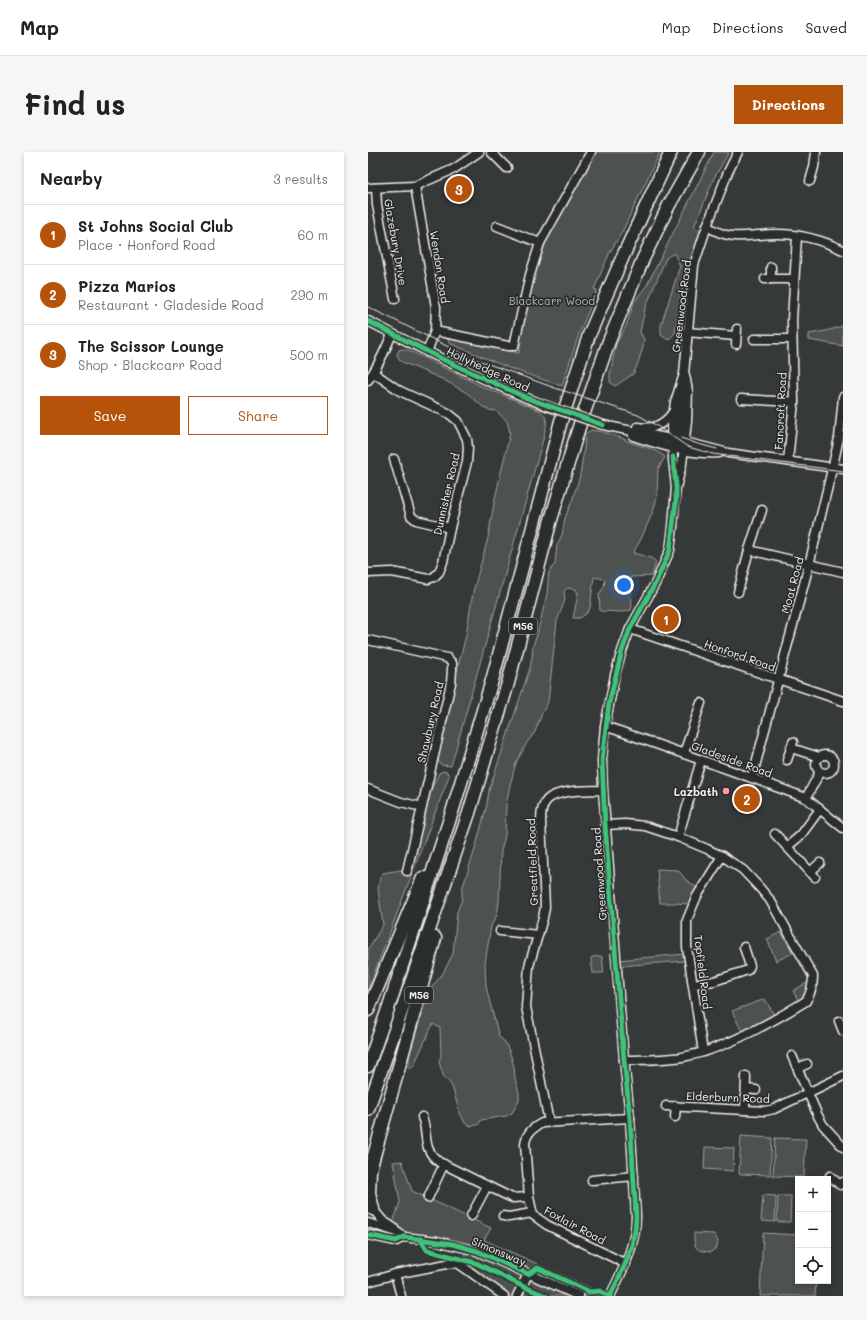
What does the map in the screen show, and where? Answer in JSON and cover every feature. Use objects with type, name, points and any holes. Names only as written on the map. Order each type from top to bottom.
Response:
[{"type":"highway","name":"M56","points":[[368,1066],[453,808],[493,677],[561,421],[589,335],[671,152]]},
{"type":"highway","name":"M56","points":[[651,196],[677,152]]},
{"type":"highway","name":"M56","points":[[373,1209],[369,1193],[369,1174],[469,813],[508,683],[550,523],[584,413],[609,341],[643,259],[669,205],[699,152]]},
{"type":"highway","name":"M56","points":[[368,1010],[453,808]]},
{"type":"highway","name":"M56","points":[[368,1109],[469,813]]},
{"type":"street","points":[[372,188],[415,186],[454,169],[479,152]]},
{"type":"street","points":[[491,152],[507,168]]},
{"type":"street","points":[[435,331],[514,346],[530,276],[540,243],[591,152]]},
{"type":"street","name":"Greenwood Road","points":[[610,1296],[626,1264],[636,1231],[630,1118],[605,825],[602,760],[605,726],[615,675],[630,629],[656,582],[670,550],[676,487],[677,442],[673,411],[684,374],[694,265],[728,172],[738,152]]},
{"type":"street","points":[[810,181],[816,152]]},
{"type":"street","name":"Wendon Road","points":[[415,186],[435,297],[435,331],[428,352]]},
{"type":"street","name":"Glazebury Drive","points":[[372,188],[395,299]]},
{"type":"street","points":[[497,226],[540,243]]},
{"type":"street","points":[[707,226],[716,232],[732,236],[776,234],[797,236],[818,240],[843,250]]},
{"type":"street","name":"Fancroft Road","points":[[788,461],[794,402],[792,339],[797,236]]},
{"type":"street","points":[[771,267],[768,278],[794,279]]},
{"type":"street","name":"Hollyhedge Road","points":[[368,321],[428,352],[509,390],[547,406],[603,425],[728,453],[843,469]]},
{"type":"street","points":[[687,332],[737,337]]},
{"type":"street","points":[[368,380],[374,373],[392,334]]},
{"type":"street","points":[[754,338],[792,339]]},
{"type":"street","name":"Dunnisher Road","points":[[368,573],[392,572],[428,579],[434,577],[439,572],[443,562],[467,462],[467,439],[464,430],[458,421],[448,413],[400,391],[374,373]]},
{"type":"street","points":[[677,442],[684,374]]},
{"type":"street","points":[[741,399],[794,402]]},
{"type":"street","name":"Moat Road","points":[[752,778],[809,565],[833,468],[839,438],[843,401]]},
{"type":"street","points":[[603,425],[616,424],[645,429],[652,428],[660,425],[669,418],[673,411]]},
{"type":"street","name":"Greenwood Road","points":[[676,487],[684,451],[677,442]]},
{"type":"street","name":"Hollyhedge Road","points":[[684,451],[708,454],[728,453]]},
{"type":"street","points":[[394,459],[411,516],[416,520],[450,528]]},
{"type":"street","points":[[738,592],[749,550],[762,510]]},
{"type":"street","points":[[749,550],[843,572]]},
{"type":"street","name":"Honford Road","points":[[630,629],[843,701]]},
{"type":"street","name":"Shawbury Road","points":[[368,640],[447,658],[452,662],[451,683],[406,871]]},
{"type":"street","points":[[684,754],[701,703]]},
{"type":"street","name":"Gladeside Road","points":[[605,726],[806,798],[843,828]]},
{"type":"street","points":[[787,760],[792,745],[816,756],[818,759]]},
{"type":"street","points":[[822,756],[828,756],[833,763],[830,771],[825,773],[820,772],[816,767],[818,759],[822,756]]},
{"type":"street","points":[[678,837],[701,760]]},
{"type":"street","points":[[806,798],[820,772]]},
{"type":"street","points":[[368,789],[401,802],[422,807]]},
{"type":"street","name":"Greatfield Road","points":[[549,1122],[526,1007],[529,966],[545,907],[541,812],[547,800],[562,793],[603,790]]},
{"type":"street","points":[[787,847],[801,835],[820,810]]},
{"type":"street","points":[[605,825],[625,824],[645,826],[678,837],[722,856],[743,870],[760,887],[770,900],[812,976],[813,982],[810,996],[806,1001],[732,1041],[703,1052],[683,1057],[624,1060]]},
{"type":"street","points":[[775,834],[812,875],[820,863]]},
{"type":"street","name":"Topfield Road","points":[[703,1052],[687,947],[687,920],[697,896],[722,856]]},
{"type":"street","points":[[500,931],[538,934]]},
{"type":"street","points":[[693,984],[714,981],[748,970],[750,966],[744,947]]},
{"type":"street","points":[[839,1021],[843,1030]]},
{"type":"street","points":[[792,1056],[823,1125],[843,1147]]},
{"type":"street","points":[[798,1068],[807,1064]]},
{"type":"street","points":[[745,1110],[746,1076]]},
{"type":"street","name":"Elderburn Road","points":[[666,1106],[765,1111],[774,1109],[843,1076]]},
{"type":"street","points":[[746,1089],[756,1090]]},
{"type":"street","name":"Elderburn Road","points":[[675,1117],[676,1106]]},
{"type":"street","points":[[422,1117],[425,1125],[425,1138],[432,1156],[444,1164],[512,1198],[529,1197]]},
{"type":"street","name":"Foxlair Road","points":[[626,1264],[547,1225],[533,1215],[529,1197],[525,1143],[527,1135],[532,1128],[542,1123],[630,1118]]},
{"type":"street","points":[[428,1198],[444,1164]]},
{"type":"street","points":[[592,1180],[634,1176]]},
{"type":"street","points":[[831,1177],[842,1186]]},
{"type":"street","points":[[471,1216],[487,1186]]},
{"type":"street","points":[[373,1209],[382,1220],[392,1226],[401,1235]]},
{"type":"street","points":[[502,1216],[509,1217],[532,1213]]},
{"type":"street","name":"Simonsway","points":[[368,1223],[401,1235],[437,1241],[477,1251],[579,1296]]},
{"type":"street","name":"Simonsway","points":[[368,1235],[396,1240],[401,1235]]},
{"type":"street","points":[[368,1282],[395,1274],[452,1263],[459,1264],[504,1296]]},
{"type":"street","points":[[395,1274],[401,1296]]},
{"type":"street","points":[[517,1296],[528,1274]]},
{"type":"green space","name":"Blackcarr Wood","points":[[594,152],[660,152],[622,232],[610,252],[594,289],[597,290],[579,334],[562,386],[509,368],[449,343],[448,338],[444,336],[519,353],[521,342],[518,339],[540,251],[543,250],[545,241]]},
{"type":"green space","points":[[714,152],[729,152],[714,178],[694,227],[699,229],[701,232],[685,278],[680,299],[681,309],[677,320],[675,333],[668,340],[661,335],[661,325],[680,266],[674,253],[666,258],[645,309],[640,332],[644,339],[643,347],[637,366],[633,374],[615,386],[610,382],[610,374],[616,344],[626,326],[634,302],[647,285]]},
{"type":"green space","points":[[843,326],[843,346],[809,340],[809,334]]},
{"type":"green space","points":[[399,350],[408,350],[483,387],[539,410],[546,419],[544,436],[451,766],[442,765],[439,763],[440,737],[466,635],[473,592],[488,538],[494,503],[510,433],[507,421],[496,411],[483,407],[467,393],[442,379],[402,362],[397,354]]},
{"type":"green space","points":[[591,430],[605,433],[646,447],[665,457],[658,469],[657,496],[654,509],[633,553],[651,558],[656,562],[652,576],[631,577],[631,610],[623,612],[600,611],[599,594],[604,587],[605,579],[594,577],[590,608],[587,613],[580,618],[573,618],[578,594],[576,589],[567,588],[564,591],[565,600],[557,621],[548,702],[535,732],[528,741],[516,763],[510,785],[506,805],[505,835],[501,851],[499,902],[497,915],[491,926],[485,963],[486,986],[489,999],[499,1037],[505,1042],[510,1053],[519,1093],[519,1100],[512,1113],[506,1116],[481,1120],[478,1125],[469,1126],[465,1123],[459,1111],[453,1089],[450,1083],[444,1078],[439,1062],[441,1055],[440,1028],[433,1024],[413,1067],[409,1069],[409,1056],[429,990],[442,975],[453,954],[457,912],[462,899],[462,889],[476,846],[487,804],[489,790],[530,668],[533,645],[537,635],[547,594],[549,572],[555,564],[557,545],[562,535],[565,518],[580,476],[585,434]]},
{"type":"green space","points":[[443,771],[447,772],[449,776],[368,990],[368,949],[383,925],[378,889],[380,877],[383,873],[406,869],[426,799],[439,773]]},
{"type":"green space","points":[[657,869],[678,870],[686,880],[697,888],[689,904],[660,903]]},
{"type":"green space","points":[[781,932],[793,953],[776,961],[767,939]]},
{"type":"green space","points":[[686,954],[686,961],[619,966],[618,960]]},
{"type":"green space","points":[[601,956],[604,972],[593,973],[591,959],[592,957]]},
{"type":"green space","points":[[810,981],[806,993],[799,1002],[793,991]]},
{"type":"green space","points":[[765,999],[774,1015],[742,1032],[732,1011]]},
{"type":"green space","points":[[741,1136],[772,1138],[770,1175],[739,1174]]},
{"type":"green space","points":[[775,1138],[806,1139],[804,1176],[773,1176]]},
{"type":"green space","points":[[705,1147],[734,1148],[733,1171],[704,1169]]},
{"type":"green space","points":[[402,1161],[412,1191],[491,1228],[484,1240],[609,1296],[504,1296],[459,1264],[468,1249],[404,1237],[392,1226],[400,1202],[393,1162]]},
{"type":"green space","points":[[763,1195],[776,1196],[775,1222],[761,1221]]},
{"type":"green space","points":[[778,1196],[791,1196],[790,1222],[777,1222]]},
{"type":"green space","points":[[694,1233],[714,1234],[718,1241],[717,1247],[711,1252],[699,1250],[696,1248],[694,1242]]},
{"type":"green space","points":[[763,1233],[795,1235],[795,1284],[816,1284],[815,1296],[760,1296]]},
{"type":"tram line","points":[[368,307],[469,357],[555,388],[638,415],[688,447],[713,454],[843,471]]},
{"type":"tram line","points":[[681,438],[717,449]]},
{"type":"cycle path","points":[[368,321],[442,359],[527,398],[603,425]]},
{"type":"cycle path","points":[[610,1296],[628,1258],[634,1238],[636,1216],[630,1118],[605,825],[602,760],[609,703],[622,651],[630,629],[656,582],[670,550],[676,501],[673,457]]},
{"type":"cycle path","points":[[368,1235],[396,1241],[404,1237],[453,1244],[477,1251],[528,1274],[538,1268],[590,1292],[600,1291],[609,1296]]},
{"type":"cycle path","points":[[420,1239],[427,1250],[476,1263],[546,1296]]},
{"type":"place","name":"The Scissor Lounge","points":[[459,189]]},
{"type":"place","name":"St Johns Social Club","points":[[666,619]]},
{"type":"place","name":"Lazbath","points":[[726,791]]},
{"type":"place","name":"Pizza Marios","points":[[747,799]]}]
